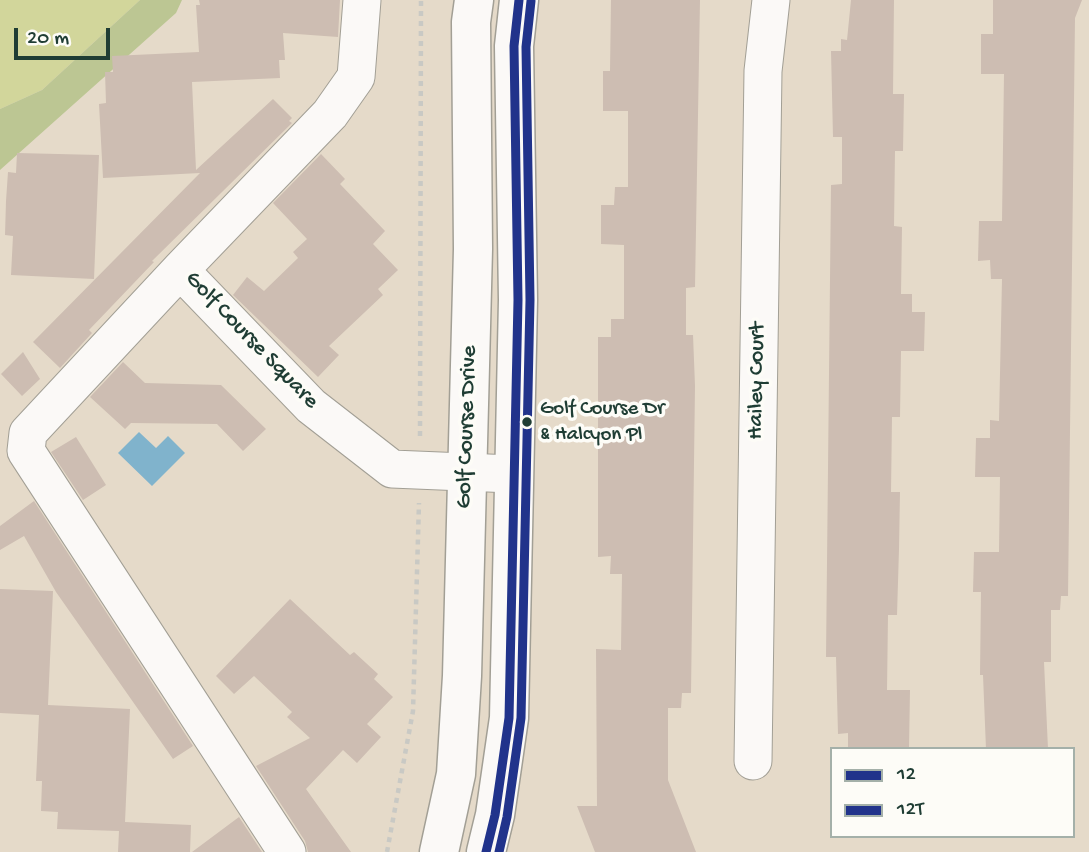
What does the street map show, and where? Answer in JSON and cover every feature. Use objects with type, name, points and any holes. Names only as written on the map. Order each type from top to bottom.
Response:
[{"type":"street","name":"Golf Course Square","points":[[362,0],[356,77],[330,114],[180,270],[311,406],[392,469],[512,474]]},
{"type":"street","name":"Golf Course Drive","points":[[439,852],[456,774],[473,249],[471,22],[474,0]]},
{"type":"street","name":"Golf Course Drive","points":[[486,852],[495,815],[509,718],[512,474],[518,300],[514,46],[519,0]]},
{"type":"street","name":"Hailey Court","points":[[753,761],[762,85],[771,0]]},
{"type":"street","points":[[180,270],[28,433],[26,451],[287,852]]},
{"type":"path","points":[[420,437],[421,0]]},
{"type":"path","points":[[387,852],[412,710],[420,495]]},
{"type":"green space","points":[[0,0],[140,0],[42,90],[0,109]]},
{"type":"green space","points":[[140,0],[182,0],[176,13],[0,170],[0,109],[42,90]]},
{"type":"water","points":[[139,432],[156,448],[168,436],[185,453],[152,486],[118,453]]},
{"type":"building","points":[[199,0],[340,0],[338,37],[283,33],[285,60],[279,60],[280,78],[192,82],[196,170],[273,99],[292,118],[289,121],[292,123],[152,261],[154,262],[89,330],[92,333],[60,368],[33,342],[200,173],[103,178],[99,104],[106,103],[105,72],[113,72],[112,56],[199,52],[196,5],[200,5]]},
{"type":"building","points":[[611,0],[700,0],[695,287],[686,288],[686,335],[693,335],[695,386],[691,693],[682,693],[681,708],[668,708],[668,780],[696,852],[595,852],[577,806],[597,806],[596,649],[621,650],[622,574],[610,574],[611,556],[598,557],[598,337],[611,337],[611,319],[624,319],[624,245],[601,244],[601,205],[614,205],[615,187],[628,187],[628,111],[603,111],[603,71],[610,71]]},
{"type":"building","points":[[851,0],[894,0],[893,94],[904,94],[903,151],[895,151],[894,226],[902,227],[901,294],[912,294],[912,312],[925,312],[924,351],[901,351],[900,417],[892,417],[891,492],[900,492],[899,549],[897,615],[888,615],[887,690],[910,690],[909,747],[848,747],[848,733],[838,734],[836,657],[826,657],[831,185],[842,184],[842,137],[833,137],[831,51],[841,51],[841,39],[847,40]]},
{"type":"building","points":[[993,0],[1082,0],[1075,18],[1068,596],[1061,596],[1060,610],[1051,610],[1051,662],[1044,662],[1048,747],[986,747],[983,675],[980,675],[981,592],[973,592],[974,552],[999,552],[1000,477],[975,477],[976,438],[990,438],[990,420],[999,421],[1002,279],[991,279],[990,260],[978,261],[979,221],[1002,221],[1004,74],[981,74],[981,34],[993,34]]},
{"type":"building","points":[[17,153],[99,155],[94,279],[11,275],[13,236],[5,235],[6,201],[8,172],[16,173]]},
{"type":"building","points":[[321,154],[345,179],[340,184],[385,231],[373,244],[398,270],[378,289],[383,295],[329,346],[339,355],[318,377],[233,295],[247,277],[264,291],[298,258],[293,252],[307,239],[273,203]]},
{"type":"building","points":[[23,352],[40,379],[22,396],[1,374]]},
{"type":"building","points":[[123,362],[145,383],[221,385],[266,429],[243,451],[217,424],[131,423],[125,429],[90,397]]},
{"type":"building","points":[[76,437],[106,485],[83,500],[51,452]]},
{"type":"building","points":[[34,501],[193,746],[173,759],[56,592],[24,536],[0,550],[0,526]]},
{"type":"building","points":[[0,589],[53,591],[48,705],[130,709],[125,822],[191,825],[190,852],[118,852],[119,831],[57,829],[58,812],[41,811],[42,781],[36,781],[39,715],[0,713]]},
{"type":"building","points":[[290,599],[350,655],[354,652],[378,674],[374,679],[393,697],[367,724],[381,737],[357,763],[343,750],[306,789],[351,852],[308,852],[305,841],[256,766],[310,738],[287,717],[292,712],[254,676],[234,694],[216,676]]},
{"type":"building","points":[[239,817],[262,852],[192,852]]},
{"type":"transit line","name":"12","points":[[486,852],[495,815],[509,718],[518,300],[514,46],[519,0]]},
{"type":"transit line","name":"12T","points":[[499,852],[507,817],[521,718],[530,300],[526,47],[531,1]]},
{"type":"place","name":"Golf Course Dr & Halcyon Pl","points":[[527,422]]}]
